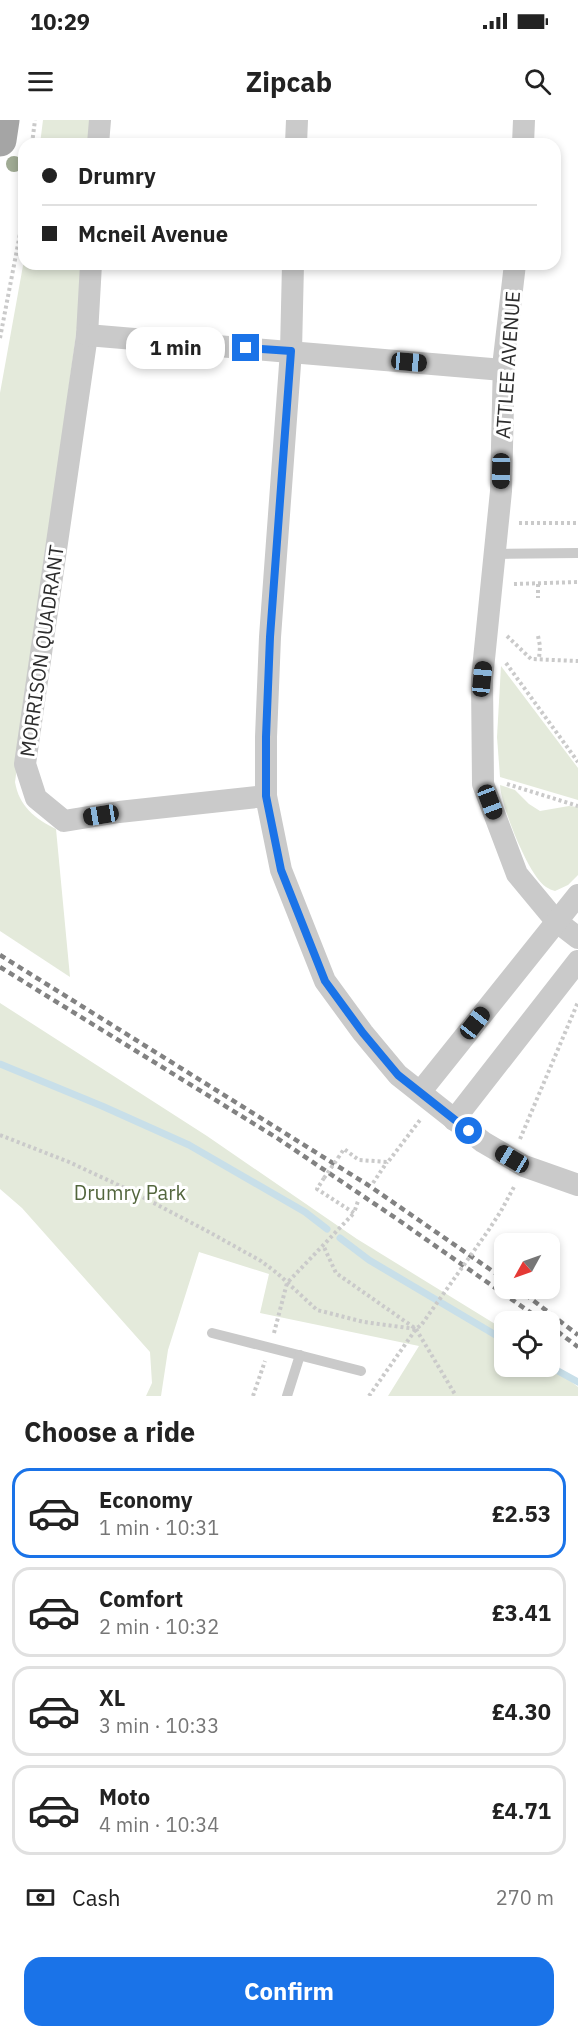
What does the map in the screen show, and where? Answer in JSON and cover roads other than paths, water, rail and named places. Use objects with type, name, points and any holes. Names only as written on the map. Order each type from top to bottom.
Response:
[{"type":"main road","points":[[0,140],[3,120]]},
{"type":"street","points":[[98,138],[100,120]]},
{"type":"street","points":[[296,138],[297,120]]},
{"type":"street","points":[[523,138],[524,120]]},
{"type":"street","name":"MORRISON QUADRANT","points":[[92,270],[87,334],[25,764],[36,798],[64,821],[119,812],[266,796]]},
{"type":"street","points":[[293,270],[291,351],[270,637],[266,737],[266,796],[281,870],[325,981],[363,1033],[398,1075],[483,1142],[518,1162],[578,1185]]},
{"type":"street","name":"ATTLEE AVENUE","points":[[514,270],[503,370],[501,491],[482,679],[483,784],[518,874],[556,921],[578,938]]},
{"type":"street","points":[[87,334],[503,370]]},
{"type":"street","points":[[427,1097],[556,921],[578,895]]},
{"type":"street","points":[[454,1120],[578,961]]},
{"type":"lane","points":[[495,554],[578,553]]},
{"type":"lane","points":[[212,1333],[361,1371]]},
{"type":"lane","points":[[287,1396],[300,1355]]},
{"type":"waterway","points":[[0,1064],[189,1145],[305,1212],[327,1229]]},
{"type":"waterway","points":[[340,1238],[369,1260],[494,1334]]},
{"type":"waterway","points":[[560,1372],[578,1382]]},
{"type":"railway","points":[[0,955],[368,1185],[494,1272]]},
{"type":"railway","points":[[0,967],[277,1138],[528,1311]]},
{"type":"railway","points":[[531,1299],[578,1335]]},
{"type":"railway","points":[[560,1333],[578,1347]]},
{"type":"park label","name":"Drumry Park","points":[[130,1193]]}]
